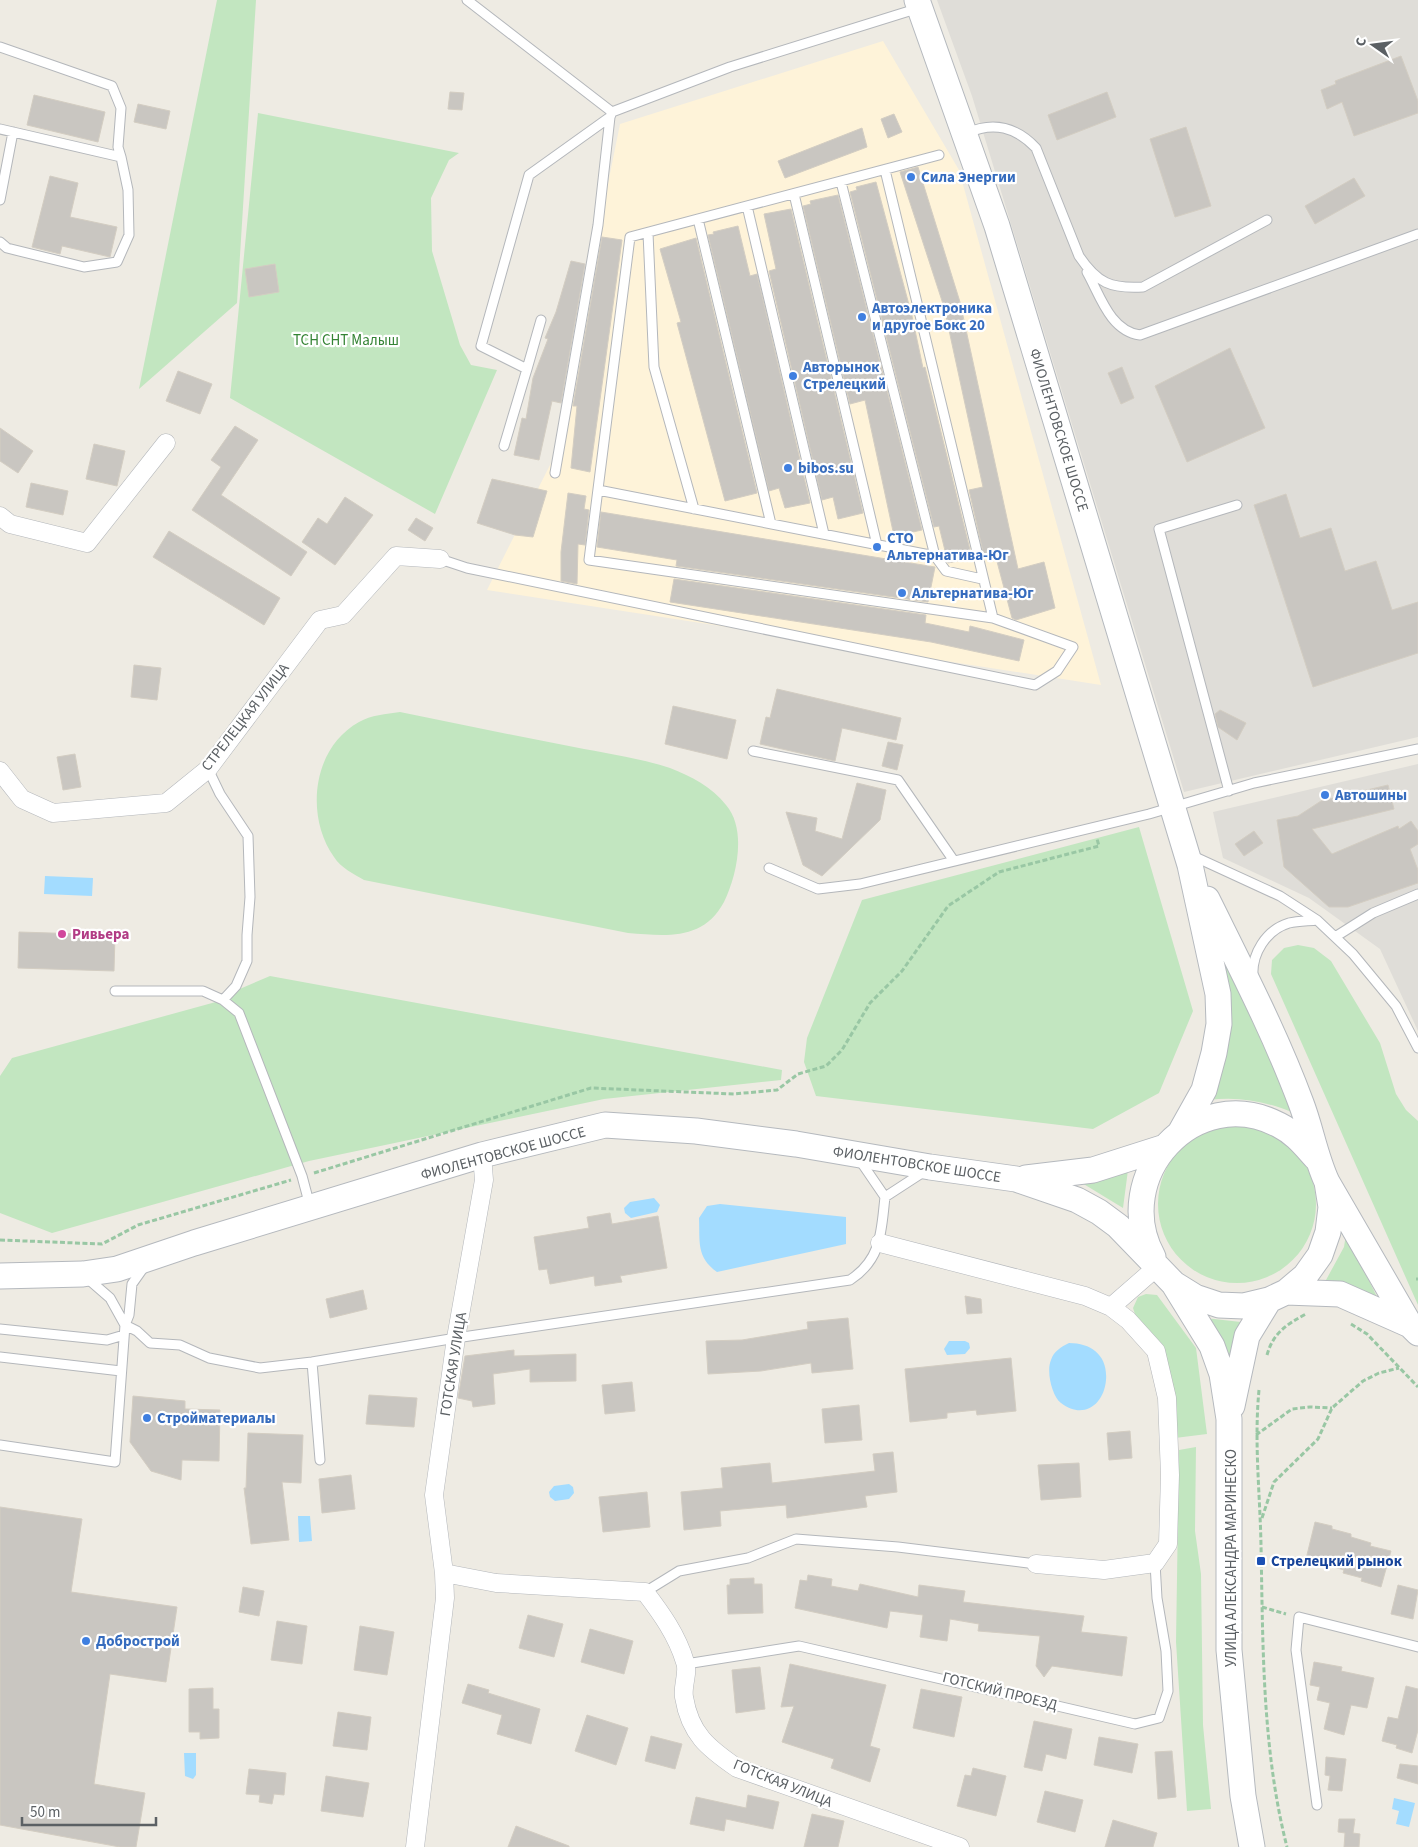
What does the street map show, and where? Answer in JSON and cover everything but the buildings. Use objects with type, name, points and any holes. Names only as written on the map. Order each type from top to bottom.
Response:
[{"type":"main road","name":"ФИОЛЕНТОВСКОЕ ШОССЕ","points":[[919,4],[1000,236],[1071,465],[1127,660],[1174,807],[1188,859],[1218,994],[1219,1024],[1214,1053],[1204,1090],[1181,1131]]},
{"type":"main road","name":"ФИОЛЕНТОВСКОЕ ШОССЕ","points":[[1188,859],[1255,996],[1302,1104],[1331,1207],[1328,1232],[1323,1248],[1305,1276],[1277,1296]]},
{"type":"main road","name":"ФИОЛЕНТОВСКОЕ ШОССЕ","points":[[1166,1275],[1146,1244],[1140,1211],[1141,1194],[1149,1170],[1162,1148],[1181,1131],[1204,1120],[1229,1114],[1255,1116],[1286,1130],[1300,1140],[1322,1171],[1414,1329]]},
{"type":"main road","name":"ФИОЛЕНТОВСКОЕ ШОССЕ","points":[[0,1276],[84,1274],[117,1269],[310,1207],[482,1156],[605,1125],[696,1131],[796,1144],[930,1167],[1016,1179],[1076,1200],[1099,1212],[1118,1226],[1166,1275],[1195,1297],[1219,1305],[1244,1306],[1277,1296],[1340,1294],[1414,1329]]},
{"type":"main road","name":"ФИОЛЕНТОВСКОЕ ШОССЕ","points":[[1016,1179],[1094,1170],[1162,1148]]},
{"type":"main road","name":"УЛИЦА АЛЕКСАНДРА МАРИНЕСКО","points":[[1166,1275],[1212,1346],[1222,1374],[1230,1418],[1229,1650],[1243,1796],[1252,1847]]},
{"type":"main road","name":"УЛИЦА АЛЕКСАНДРА МАРИНЕСКО","points":[[1230,1418],[1247,1336],[1277,1296]]},
{"type":"street","points":[[0,516],[10,524],[87,544],[166,443]]},
{"type":"street","name":"СТРЕЛЕЦКАЯ УЛИЦА","points":[[0,771],[22,799],[53,813],[165,803],[208,769],[320,620],[343,615],[396,556],[440,559]]},
{"type":"street","name":"ГОТСКАЯ УЛИЦА","points":[[416,1847],[444,1598],[444,1573],[434,1495],[456,1338],[484,1180],[482,1156]]},
{"type":"street","points":[[880,1243],[1085,1296],[1112,1307],[1128,1320],[1156,1351],[1167,1398],[1170,1475],[1168,1544],[1155,1563],[1104,1570],[1036,1564]]},
{"type":"street","points":[[1112,1307],[1166,1275]]},
{"type":"street","points":[[444,1573],[496,1583],[645,1592]]},
{"type":"street","name":"ГОТСКАЯ УЛИЦА","points":[[645,1592],[667,1620],[686,1664],[684,1696],[696,1733],[709,1749],[737,1768],[960,1847]]},
{"type":"lane","points":[[467,0],[611,115]]},
{"type":"lane","points":[[527,369],[480,346],[530,175],[611,115],[730,67],[919,4]]},
{"type":"lane","points":[[0,48],[112,86],[121,108],[118,147],[128,190],[129,235],[118,262],[84,267],[8,248],[0,242]]},
{"type":"lane","points":[[555,473],[598,225],[611,115]]},
{"type":"lane","points":[[964,134],[979,127],[995,126],[1011,129],[1025,137],[1036,148],[1079,256],[1117,325],[1132,334],[1140,335],[1418,234]]},
{"type":"lane","points":[[0,129],[121,157]]},
{"type":"lane","points":[[0,200],[13,132]]},
{"type":"lane","points":[[440,559],[467,568],[1035,685],[1057,671],[1073,647],[993,618],[589,560],[630,237],[940,155]]},
{"type":"lane","points":[[885,170],[982,579],[993,618]]},
{"type":"lane","points":[[841,182],[935,556],[946,571],[982,579]]},
{"type":"lane","points":[[794,194],[878,544]]},
{"type":"lane","points":[[747,206],[824,534]]},
{"type":"lane","points":[[698,219],[771,524]]},
{"type":"lane","points":[[1079,256],[1089,272],[1105,283],[1124,288],[1143,287],[1267,220]]},
{"type":"lane","points":[[648,233],[654,367],[694,509]]},
{"type":"lane","points":[[504,446],[542,320]]},
{"type":"lane","points":[[598,490],[935,556]]},
{"type":"lane","points":[[1229,791],[1159,529],[1237,505]]},
{"type":"lane","points":[[768,868],[818,889],[860,884],[1174,807],[1254,783],[1418,749]]},
{"type":"lane","points":[[753,751],[898,780],[954,861]]},
{"type":"lane","points":[[208,769],[220,794],[248,836],[250,897],[246,935],[247,961],[236,986],[223,1000]]},
{"type":"lane","points":[[1188,859],[1280,896],[1317,920],[1335,937],[1396,1006],[1418,1048]]},
{"type":"lane","points":[[1335,937],[1373,913],[1418,894]]},
{"type":"lane","points":[[1255,996],[1253,974],[1258,952],[1270,932],[1290,923],[1317,920]]},
{"type":"lane","points":[[115,991],[203,991],[223,1000],[239,1013],[302,1176],[310,1207]]},
{"type":"lane","points":[[0,1329],[107,1340],[124,1330],[137,1331],[150,1343],[180,1345],[209,1358],[260,1368],[312,1362],[456,1338],[850,1280],[864,1271],[880,1243],[885,1197],[856,1155]]},
{"type":"lane","points":[[885,1197],[930,1167]]},
{"type":"lane","points":[[0,1445],[115,1462],[124,1330],[129,1315],[132,1284],[151,1258]]},
{"type":"lane","points":[[84,1274],[110,1298],[124,1330]]},
{"type":"lane","points":[[0,1356],[121,1371]]},
{"type":"lane","points":[[312,1362],[320,1460]]},
{"type":"lane","points":[[645,1592],[679,1571],[748,1558],[796,1539],[898,1547],[1036,1564]]},
{"type":"lane","name":"ГОТСКИЙ ПРОЕЗД","points":[[686,1664],[799,1646],[1135,1724],[1159,1718],[1168,1690],[1166,1651],[1157,1598],[1155,1563]]},
{"type":"lane","points":[[1317,1805],[1296,1650],[1299,1617],[1418,1646]]},
{"type":"path","points":[[0,1240],[102,1244],[138,1225],[591,1088],[734,1094],[777,1090],[798,1074],[826,1066],[842,1050],[870,1003],[902,971],[948,906],[999,872],[1099,846],[1094,827]]},
{"type":"path","points":[[1265,1359],[1270,1345],[1283,1327],[1307,1313],[1314,1312]]},
{"type":"path","points":[[1344,1320],[1367,1334],[1418,1387]]},
{"type":"path","points":[[1260,1521],[1274,1482],[1318,1439],[1332,1408],[1363,1381],[1379,1373],[1400,1368]]},
{"type":"path","points":[[1260,1383],[1255,1436],[1260,1521],[1266,1718],[1281,1825],[1286,1847]]},
{"type":"path","points":[[1255,1436],[1292,1409],[1332,1408]]},
{"type":"path","points":[[1262,1607],[1299,1617]]},
{"type":"shaded area","points":[[937,0],[1418,0],[1418,737],[1184,792],[972,96]]},
{"type":"shaded area","name":"Авторынок Стрелецкий","points":[[883,41],[959,170],[1101,685],[487,590],[552,461],[620,124]]},
{"type":"shaded area","points":[[1418,764],[1418,1031],[1380,949],[1309,898],[1223,858],[1213,812]]},
{"type":"green space","points":[[217,0],[256,0],[237,303],[139,389]]},
{"type":"green space","name":"ТСН СНТ Малыш","points":[[258,113],[459,153],[449,160],[431,198],[432,251],[460,345],[471,365],[497,370],[435,514],[230,398]]},
{"type":"green space","points":[[400,712],[646,761],[670,768],[701,783],[726,805],[736,827],[738,853],[736,866],[724,902],[715,915],[705,924],[694,930],[670,935],[656,935],[628,933],[364,880],[344,868],[337,861],[325,840],[319,822],[318,784],[323,765],[331,748],[343,734],[359,722],[374,716]]},
{"type":"green space","points":[[1139,827],[1193,1011],[1159,1093],[1093,1129],[816,1096],[804,1062],[807,1038],[862,900]]},
{"type":"green space","points":[[1213,934],[1294,1113],[1273,1105],[1251,1100],[1208,1100]]},
{"type":"green space","points":[[1298,945],[1314,948],[1331,961],[1380,1043],[1396,1094],[1406,1110],[1418,1121],[1418,1305],[1271,974],[1272,960],[1284,948]]},
{"type":"green space","points":[[270,976],[782,1070],[781,1080],[604,1099],[309,1161],[52,1233],[0,1213],[0,1076],[12,1058],[223,1000],[235,991]]},
{"type":"green space","points":[[1237,1125],[1267,1131],[1293,1148],[1310,1174],[1316,1204],[1310,1234],[1293,1260],[1267,1277],[1237,1283],[1207,1277],[1181,1260],[1164,1234],[1158,1204],[1164,1174],[1181,1148],[1207,1131]]},
{"type":"green space","points":[[1128,1170],[1123,1208],[1082,1183]]},
{"type":"green space","points":[[1346,1234],[1381,1305],[1347,1283],[1326,1280],[1344,1247]]},
{"type":"green space","points":[[1146,1294],[1157,1295],[1196,1348],[1207,1434],[1175,1438],[1133,1308],[1138,1297]]},
{"type":"green space","points":[[1205,1318],[1241,1322],[1230,1371]]},
{"type":"green space","points":[[1196,1447],[1195,1531],[1201,1574],[1203,1725],[1211,1809],[1187,1811],[1176,1642],[1179,1450]]},
{"type":"water","points":[[45,876],[93,878],[92,896],[44,894]]},
{"type":"water","points":[[654,1198],[660,1205],[657,1212],[631,1218],[625,1213],[624,1208],[630,1202]]},
{"type":"water","points":[[720,1204],[846,1217],[846,1244],[717,1272],[705,1260],[700,1248],[699,1218],[707,1206]]},
{"type":"water","points":[[949,1341],[965,1341],[969,1343],[970,1348],[965,1354],[947,1355],[944,1349]]},
{"type":"water","points":[[1069,1343],[1085,1345],[1097,1352],[1106,1372],[1106,1380],[1101,1397],[1097,1403],[1084,1410],[1069,1408],[1061,1403],[1055,1395],[1051,1383],[1049,1370],[1052,1357],[1058,1350]]},
{"type":"water","points":[[569,1484],[573,1487],[574,1493],[569,1499],[555,1501],[550,1497],[549,1492],[554,1486]]},
{"type":"water","points":[[298,1516],[310,1516],[312,1541],[299,1542]]},
{"type":"water","points":[[184,1753],[196,1753],[196,1775],[193,1779],[185,1776]]},
{"type":"water","points":[[1394,1798],[1415,1803],[1409,1827],[1396,1824],[1399,1811],[1392,1809]]},
{"type":"place","name":"Сила Энергии","points":[[911,177]]},
{"type":"place","name":"Автоэлектроника и другое Бокс 20","points":[[862,317]]},
{"type":"place","name":"Авторынок Стрелецкий","points":[[793,376]]},
{"type":"place","name":"bibos.su","points":[[788,468]]},
{"type":"place","name":"СТО Альтернатива-Юг","points":[[877,547]]},
{"type":"place","name":"Альтернатива-Юг","points":[[902,593]]},
{"type":"place","name":"Автошины","points":[[1325,795]]},
{"type":"place","name":"Ривьера","points":[[62,934]]},
{"type":"place","name":"Стройматериалы","points":[[147,1418]]},
{"type":"place","name":"Стрелецкий рынок","points":[[1261,1561]]},
{"type":"place","name":"Добрострой","points":[[86,1641]]}]
